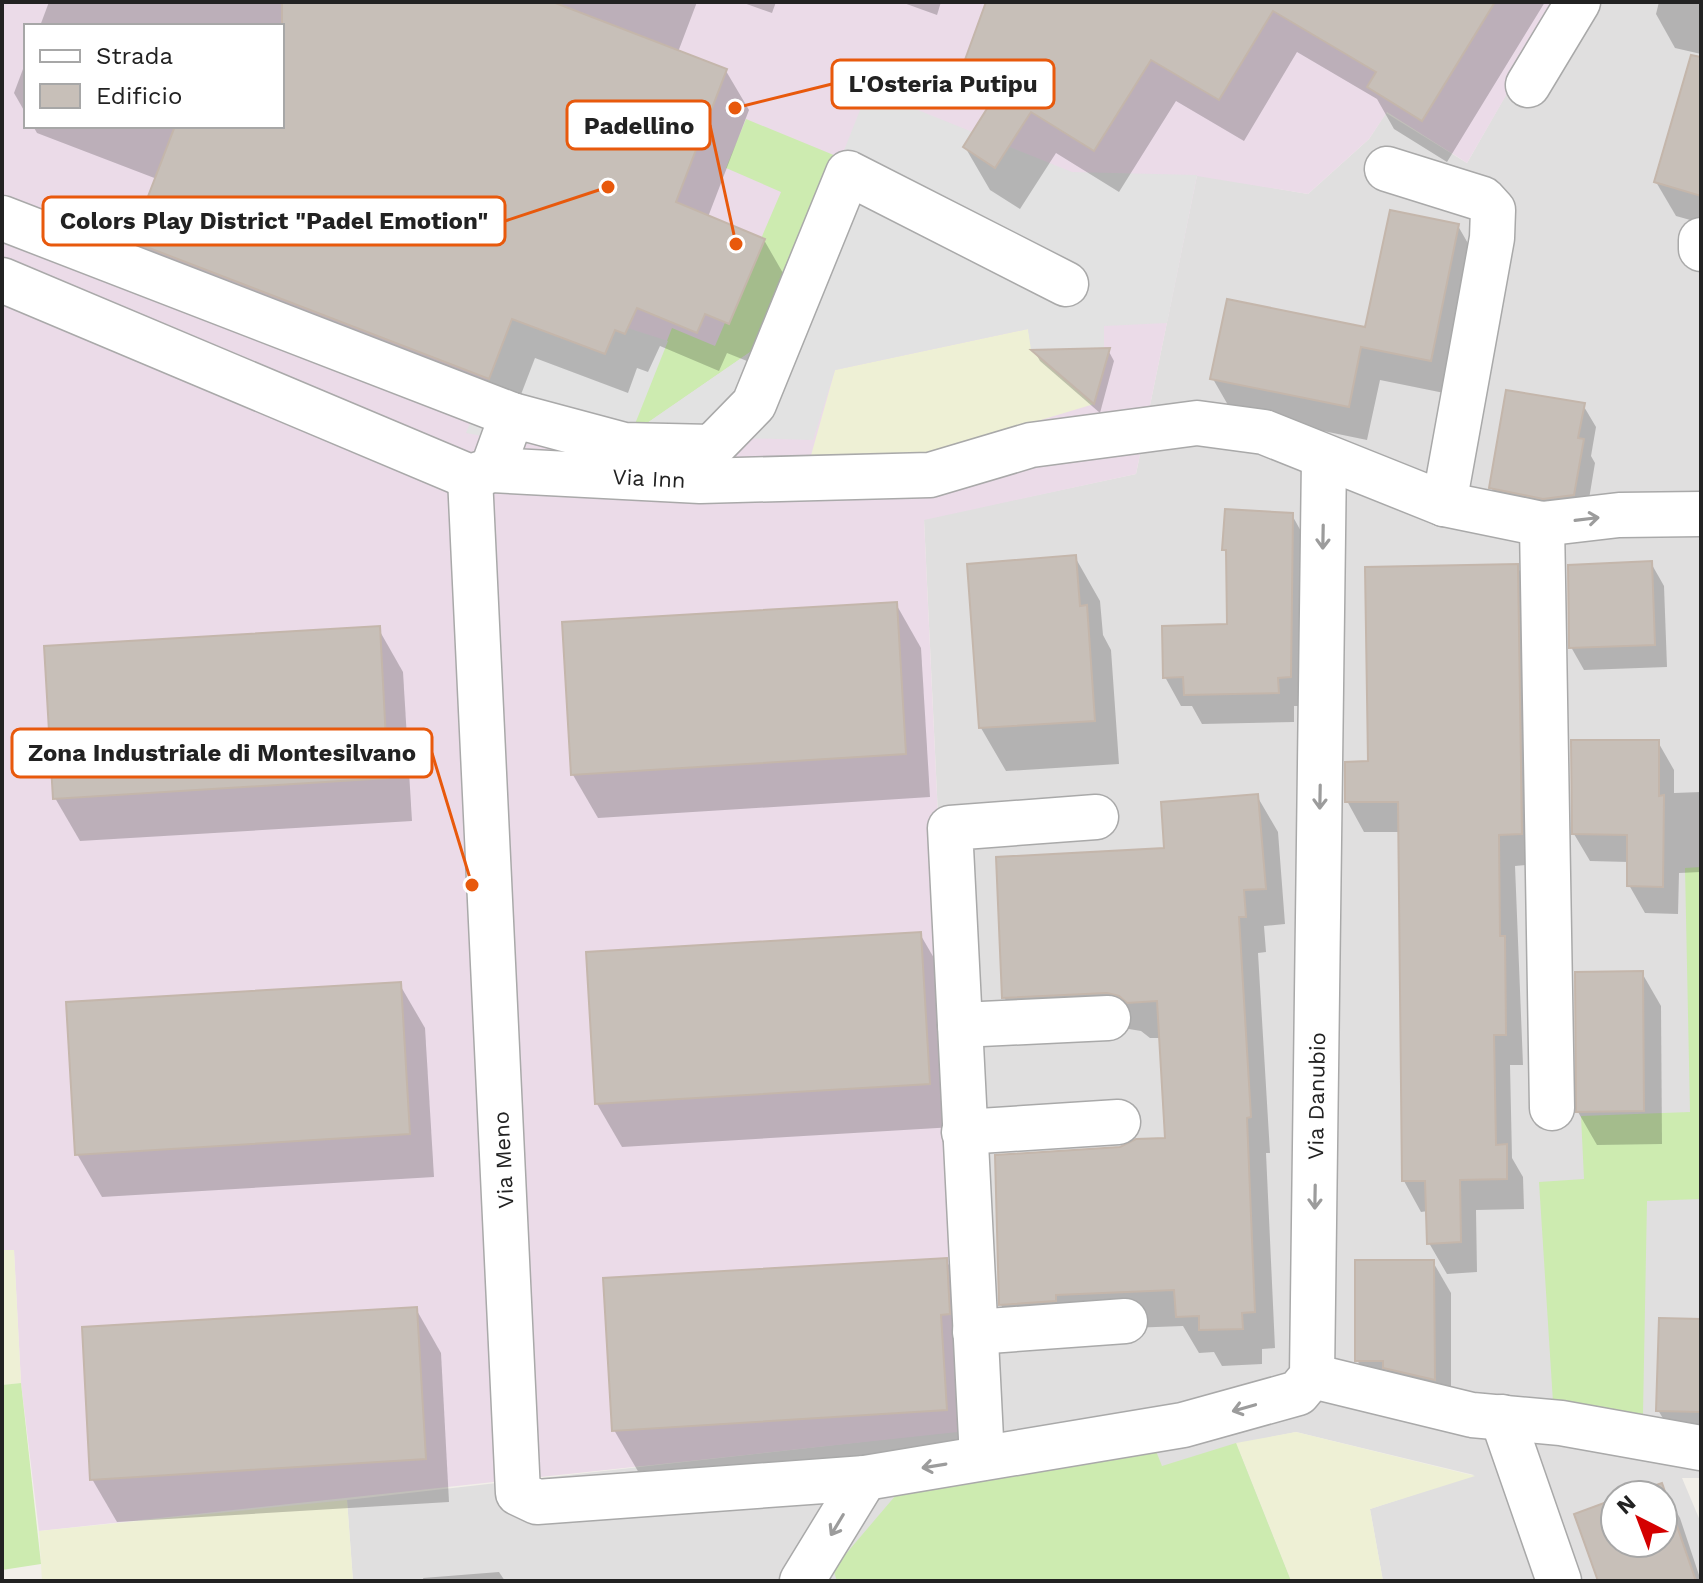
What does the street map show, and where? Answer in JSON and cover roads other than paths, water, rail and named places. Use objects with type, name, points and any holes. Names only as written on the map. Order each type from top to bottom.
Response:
[{"type":"street","points":[[1528,85],[1578,2]]},
{"type":"street","points":[[1387,169],[1483,199],[1493,210],[1492,238],[1444,504]]},
{"type":"street","points":[[2,218],[512,415],[624,445],[646,462],[712,447],[754,404],[848,173],[1066,284]]},
{"type":"street","points":[[1701,240],[1701,249]]},
{"type":"street","name":"Via Inn","points":[[2,280],[481,473],[646,462],[700,481],[930,475],[1031,445],[1197,423],[1264,432],[1324,459]]},
{"type":"street","points":[[481,473],[512,415]]},
{"type":"street","points":[[1324,459],[1444,504],[1542,524],[1619,515],[1701,514]]},
{"type":"street","name":"Via Danubio","points":[[1312,1376],[1324,459]]},
{"type":"street","name":"Via Meno","points":[[481,473],[518,1493],[537,1502],[865,1478]]},
{"type":"street","points":[[1542,524],[1552,1108]]},
{"type":"street","points":[[982,1458],[950,828],[1096,817]]},
{"type":"street","points":[[960,1025],[1108,1018]]},
{"type":"street","points":[[964,1132],[1118,1122]]},
{"type":"street","points":[[975,1332],[1125,1321]]},
{"type":"street","points":[[807,1578],[865,1478],[1183,1425],[1298,1393],[1312,1376],[1472,1415],[1561,1423],[1701,1448]]},
{"type":"street","points":[[1502,1417],[1559,1581]]},
{"type":"place","name":"L'Osteria Putipu","points":[[735,108]]},
{"type":"place","name":"Colors Play District \"Padel Emotion\"","points":[[608,187]]},
{"type":"place","name":"Padellino","points":[[736,244]]},
{"type":"place","name":"Zona Industriale di Montesilvano","points":[[472,885]]}]
